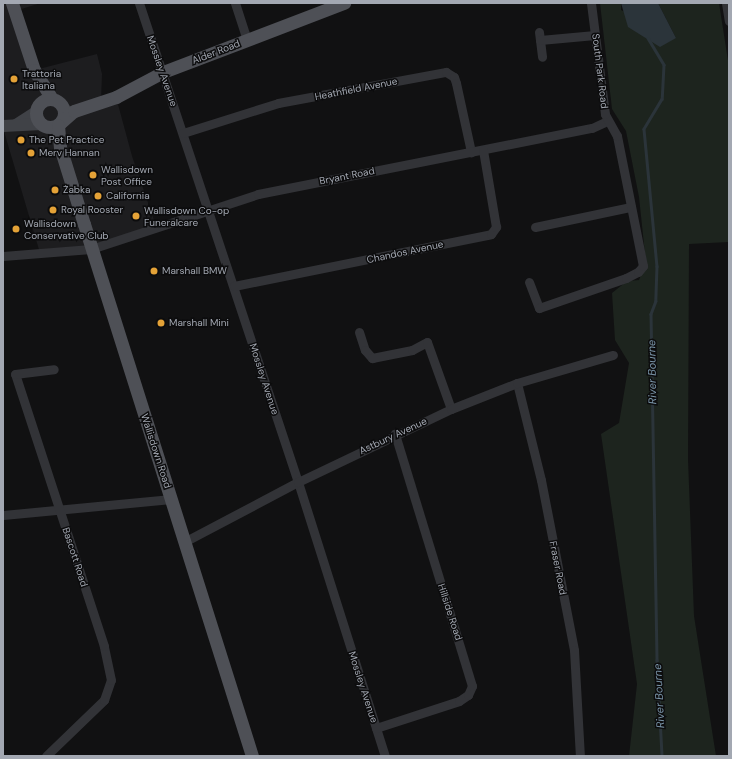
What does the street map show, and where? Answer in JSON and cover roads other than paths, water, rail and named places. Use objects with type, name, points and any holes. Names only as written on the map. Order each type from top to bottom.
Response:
[{"type":"main road","points":[[12,3],[34,70],[37,108],[51,125]]},
{"type":"main road","name":"Alder Road","points":[[51,125],[68,114],[116,97],[163,72],[344,3]]},
{"type":"main road","points":[[34,70],[54,99],[44,100],[37,108]]},
{"type":"main road","name":"Alder Road","points":[[54,99],[91,105]]},
{"type":"main road","name":"Wallisdown Road","points":[[54,99],[64,112],[51,125],[60,147],[252,756]]},
{"type":"street","name":"Mossley Avenue","points":[[139,3],[298,482],[384,756]]},
{"type":"street","points":[[235,3],[247,40]]},
{"type":"street","name":"South Park Road","points":[[529,282],[539,308],[638,272],[643,266],[617,136],[607,121],[591,3]]},
{"type":"street","points":[[726,3],[729,21]]},
{"type":"street","points":[[542,57],[539,36],[595,34]]},
{"type":"street","name":"Heathfield Avenue","points":[[183,133],[278,104],[446,72],[454,77],[456,83],[471,152]]},
{"type":"street","points":[[9,126],[37,108]]},
{"type":"street","name":"Bryant Road","points":[[3,256],[91,249],[208,209],[272,191],[592,128],[607,121]]},
{"type":"street","points":[[9,126],[51,125]]},
{"type":"street","name":"Chandos Avenue","points":[[234,286],[491,234],[496,227],[483,150]]},
{"type":"street","points":[[535,227],[631,207]]},
{"type":"street","points":[[359,332],[369,356],[386,356],[412,350],[426,342],[451,410]]},
{"type":"street","name":"Astbury Avenue","points":[[184,542],[298,482],[395,434],[518,383],[613,355]]},
{"type":"street","name":"Bascott Road","points":[[46,756],[104,700],[112,680],[104,646],[15,374],[54,369]]},
{"type":"street","name":"Fraser Road","points":[[518,383],[541,480],[574,650],[580,756]]},
{"type":"street","name":"Hillside Road","points":[[376,728],[459,702],[468,695],[472,686],[395,434]]},
{"type":"street","points":[[3,515],[171,499]]},
{"type":"waterway","name":"River Bourne","points":[[648,38],[664,65],[662,99],[644,129],[657,266],[656,301],[651,314],[657,660],[662,756]]},
{"type":"place","name":"Trattoria Italiana","points":[[14,79]]},
{"type":"place","name":"The Pet Practice","points":[[21,140]]},
{"type":"place","name":"Merv Hannan","points":[[31,153]]},
{"type":"place","name":"Wallisdown Post Office","points":[[93,175]]},
{"type":"place","name":"Żabka","points":[[55,190]]},
{"type":"place","name":"California","points":[[98,196]]},
{"type":"place","name":"Royal Rooster","points":[[53,210]]},
{"type":"place","name":"Wallisdown Co-op Funeralcare","points":[[136,216]]},
{"type":"place","name":"Wallisdown Conservative Club","points":[[16,229]]},
{"type":"place","name":"Marshall BMW","points":[[154,271]]},
{"type":"place","name":"Marshall Mini","points":[[161,323]]}]
